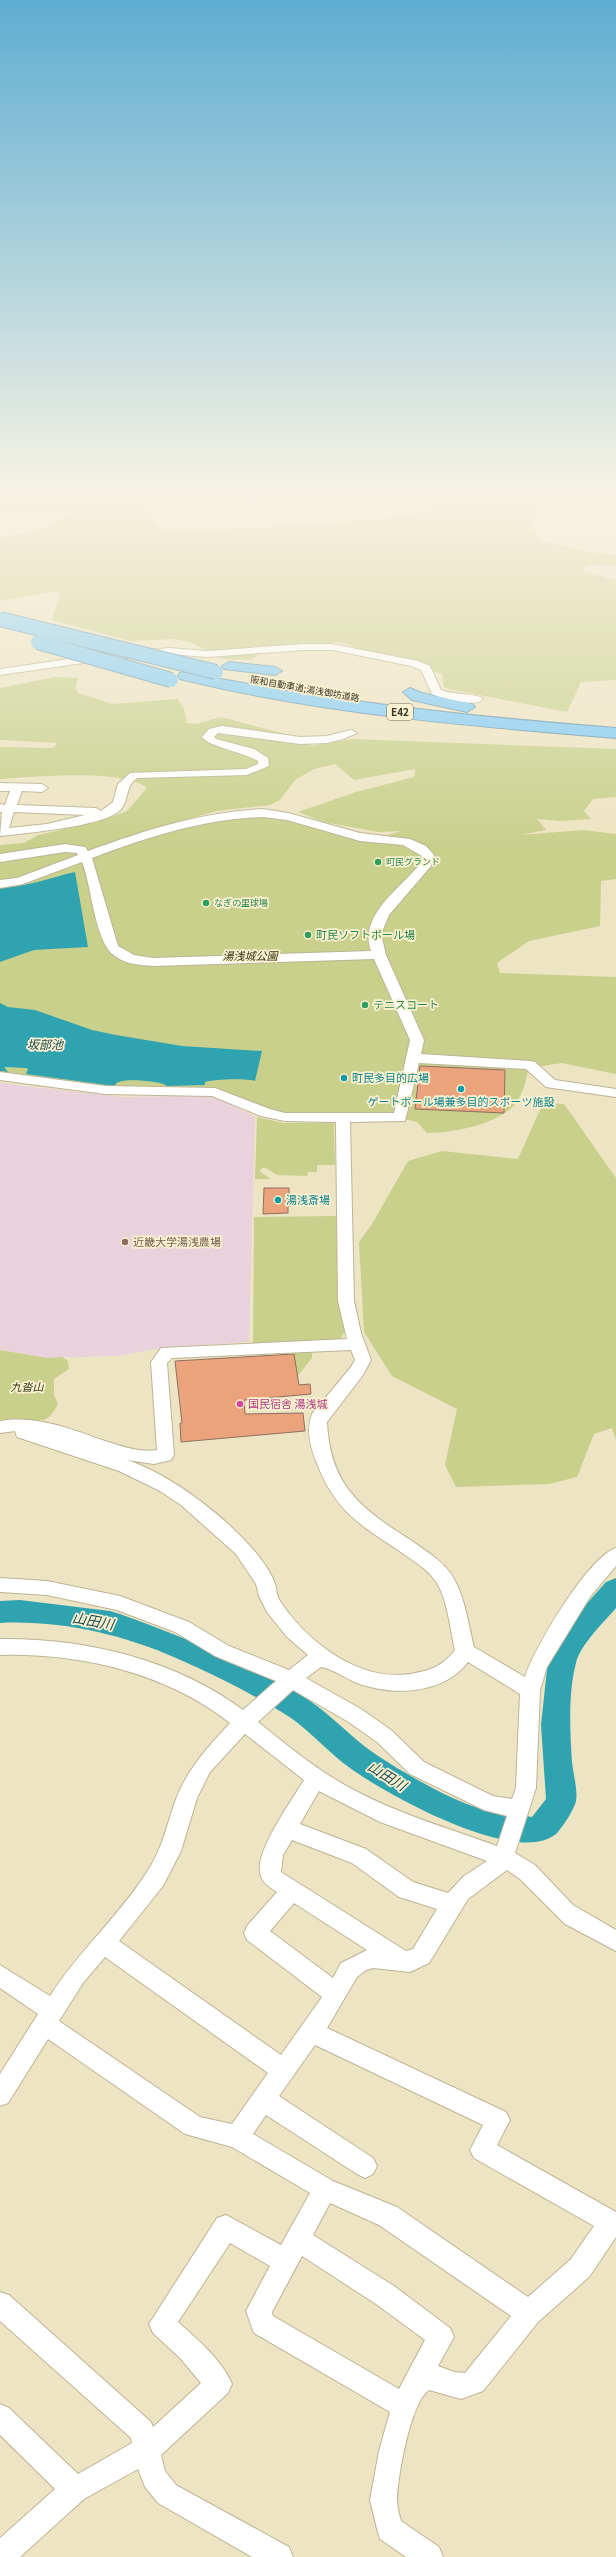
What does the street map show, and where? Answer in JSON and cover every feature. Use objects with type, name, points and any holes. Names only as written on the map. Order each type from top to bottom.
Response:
[{"type":"highway","points":[[1,624],[129,647],[222,669],[275,671]]},
{"type":"highway","points":[[1,624],[71,654],[178,678],[206,688]]},
{"type":"highway","name":"阪和自動車道;湯浅御坊道路","points":[[222,669],[410,706],[493,716],[616,725]]},
{"type":"highway","name":"阪和自動車道;湯浅御坊道路","points":[[178,678],[407,713],[616,734]]},
{"type":"highway","points":[[410,692],[417,697],[470,708],[616,725]]},
{"type":"highway","points":[[395,719],[520,731],[616,734]]},
{"type":"street","points":[[0,672],[97,658],[169,651],[207,654],[332,647],[414,663],[426,668],[436,692],[447,696],[478,699]]},
{"type":"street","points":[[17,788],[5,808],[0,832],[47,828],[95,818],[110,812],[117,808],[121,802],[122,785],[126,779],[134,776],[247,772],[259,770],[263,766],[264,760],[250,752],[212,741],[208,737],[213,731],[219,730],[249,735],[320,740],[335,739],[351,733]]},
{"type":"street","points":[[0,787],[42,788]]},
{"type":"street","points":[[5,808],[110,812]]},
{"type":"street","points":[[0,884],[19,881],[177,826],[222,816],[256,813],[281,815],[358,837],[414,844],[428,854],[427,863],[376,927],[375,943],[379,955],[416,1035],[417,1044],[400,1118],[275,1115],[226,1095],[202,1091],[105,1090],[0,1076]]},
{"type":"street","points":[[0,858],[69,848],[81,850],[86,858],[110,944],[116,952],[129,959],[153,962],[379,955]]},
{"type":"street","points":[[414,1058],[530,1065],[551,1084],[616,1093]]},
{"type":"street","points":[[343,1117],[345,1292],[357,1344],[363,1355],[361,1365],[326,1407],[318,1422],[319,1445],[332,1479],[355,1510],[377,1529],[429,1562],[444,1579],[452,1597],[465,1651],[530,1690]]},
{"type":"street","points":[[0,1427],[20,1425],[43,1427],[143,1458],[160,1457],[164,1455],[166,1447],[159,1362],[162,1355],[167,1352],[357,1344]]},
{"type":"street","points":[[0,1431],[38,1436],[108,1460],[166,1486],[187,1500],[242,1549],[261,1574],[266,1584],[268,1596],[294,1632],[328,1661]]},
{"type":"street","points":[[237,2137],[311,2032],[336,1994],[345,1975],[359,1963],[373,1958],[410,1962],[421,1956],[453,1904],[467,1886],[498,1866],[505,1853],[526,1788],[530,1690],[538,1666],[559,1631],[597,1575],[616,1554]]},
{"type":"street","points":[[0,1585],[47,1588],[120,1603],[182,1627],[227,1654],[288,1682],[384,1736],[417,1768],[452,1787],[491,1804],[517,1812]]},
{"type":"street","points":[[0,1647],[50,1648],[141,1667],[169,1678],[249,1719],[316,1778],[354,1801],[433,1834],[505,1853],[533,1876],[559,1906],[578,1921],[616,1941]]},
{"type":"street","points":[[6,2086],[75,1976],[146,1892],[163,1866],[170,1851],[187,1798],[203,1766],[288,1682],[314,1660],[322,1659],[381,1684],[419,1682],[452,1668],[465,1651]]},
{"type":"street","points":[[316,1778],[273,1853],[270,1871],[273,1878],[402,1961]]},
{"type":"street","points":[[288,1829],[359,1856],[407,1890],[453,1904]]},
{"type":"street","points":[[292,1890],[256,1933],[336,1994]]},
{"type":"street","points":[[103,1943],[284,2071]]},
{"type":"street","points":[[0,1975],[48,2017],[193,2126],[204,2131],[223,2132],[237,2137],[325,2189],[388,2216],[529,2313]]},
{"type":"street","points":[[311,2032],[498,2120],[482,2150],[613,2223],[580,2268],[529,2313],[483,2371],[467,2387],[457,2386],[433,2378],[423,2378],[415,2382]]},
{"type":"street","points":[[263,2099],[365,2166]]},
{"type":"street","points":[[325,2189],[259,2311],[263,2324],[404,2406]]},
{"type":"street","points":[[1,2557],[23,2534],[75,2490],[148,2448],[219,2384],[189,2349],[162,2324],[226,2227],[286,2262]]},
{"type":"street","points":[[297,2239],[385,2295],[442,2336],[415,2382],[404,2406],[383,2497],[390,2529],[429,2557]]},
{"type":"street","points":[[0,2304],[142,2430],[148,2448],[154,2478],[167,2494],[279,2557]]},
{"type":"street","points":[[0,2417],[75,2490]]},
{"type":"shaded area","name":"近畿大学湯浅農場","points":[[0,1083],[122,1097],[204,1096],[224,1101],[255,1117],[249,1342],[167,1347],[117,1356],[47,1358],[0,1350]]},
{"type":"green space","points":[[56,607],[616,607],[616,680],[581,682],[567,712],[444,688],[442,674],[339,642],[263,650],[252,660],[221,659],[193,643],[175,639],[130,641],[52,620]]},
{"type":"green space","name":"湯浅城公園","points":[[55,677],[79,678],[75,687],[78,693],[112,704],[178,699],[184,709],[187,723],[196,724],[221,717],[281,733],[312,746],[352,739],[616,749],[616,797],[593,799],[584,811],[591,819],[561,821],[537,819],[546,830],[520,835],[583,830],[616,834],[616,879],[601,881],[600,926],[529,941],[497,963],[500,973],[616,977],[616,1074],[562,1063],[529,1068],[520,1096],[511,1108],[501,1115],[477,1126],[438,1133],[427,1133],[417,1122],[400,1118],[285,1117],[226,1095],[151,1092],[0,1076],[0,845],[24,843],[38,835],[97,822],[127,811],[147,788],[135,782],[119,778],[99,776],[77,775],[0,779],[0,747],[54,748],[57,743],[0,740],[0,688]],"holes":[[[335,764],[354,780],[415,769],[414,777],[356,792],[298,812],[324,822],[379,832],[400,831],[379,838],[263,813],[177,826],[94,854],[106,844],[216,811],[270,805],[280,800],[295,780],[314,769]]]},
{"type":"green space","points":[[543,1103],[564,1104],[616,1178],[616,1440],[612,1428],[594,1434],[577,1477],[549,1484],[456,1487],[445,1465],[457,1409],[392,1376],[364,1332],[359,1242],[372,1224],[408,1161],[442,1151],[518,1159]]},
{"type":"green space","points":[[257,1117],[284,1123],[334,1123],[335,1165],[317,1165],[317,1172],[308,1172],[307,1176],[277,1175],[264,1167],[259,1171],[271,1179],[255,1179]]},
{"type":"green space","points":[[336,1216],[338,1296],[346,1329],[339,1342],[253,1343],[254,1217]]},
{"type":"green space","name":"九沓山","points":[[0,1350],[47,1358],[62,1357],[68,1361],[69,1369],[54,1379],[54,1395],[58,1404],[49,1417],[43,1420],[0,1422]]},
{"type":"green space","points":[[312,1350],[312,1358],[296,1378],[294,1351]]},
{"type":"water","points":[[75,872],[88,947],[34,950],[0,962],[0,888],[28,884]]},
{"type":"water","name":"坂部池","points":[[0,1003],[8,1007],[35,1010],[92,1030],[116,1035],[182,1046],[262,1051],[255,1081],[245,1079],[222,1080],[205,1082],[205,1085],[167,1086],[152,1081],[128,1080],[118,1082],[114,1086],[26,1074],[28,1069],[26,1068],[4,1067],[8,1072],[0,1071]]},
{"type":"building","name":"ゲートボール場兼多目的スポーツ施設","points":[[420,1066],[505,1070],[504,1113],[415,1109]]},
{"type":"building","name":"湯浅斎場","points":[[264,1188],[289,1188],[289,1194],[293,1194],[293,1206],[288,1206],[288,1213],[263,1214]]},
{"type":"building","name":"国民宿舎 湯浅城","points":[[294,1354],[299,1385],[310,1384],[311,1394],[244,1400],[245,1414],[303,1413],[305,1431],[181,1442],[180,1423],[182,1423],[175,1361]]},
{"type":"waterway","name":"山田川","points":[[0,1612],[20,1611],[110,1622],[185,1650],[251,1682],[299,1709],[322,1725],[360,1759],[413,1792],[478,1821],[535,1830],[546,1824],[561,1801],[555,1725],[562,1660],[583,1627],[616,1589]]},
{"type":"place","name":"町民グランド","points":[[378,862]]},
{"type":"place","name":"なぎの里球場","points":[[206,903]]},
{"type":"place","name":"町民ソフトボール場","points":[[308,935]]},
{"type":"place","name":"テニスコート","points":[[365,1005]]},
{"type":"place","name":"町民多目的広場","points":[[344,1078]]},
{"type":"place","name":"ゲートボール場兼多目的スポーツ施設","points":[[461,1089]]},
{"type":"place","name":"湯浅斎場","points":[[278,1200]]},
{"type":"place","name":"近畿大学湯浅農場","points":[[125,1242]]},
{"type":"place","name":"国民宿舎 湯浅城","points":[[240,1404]]}]
